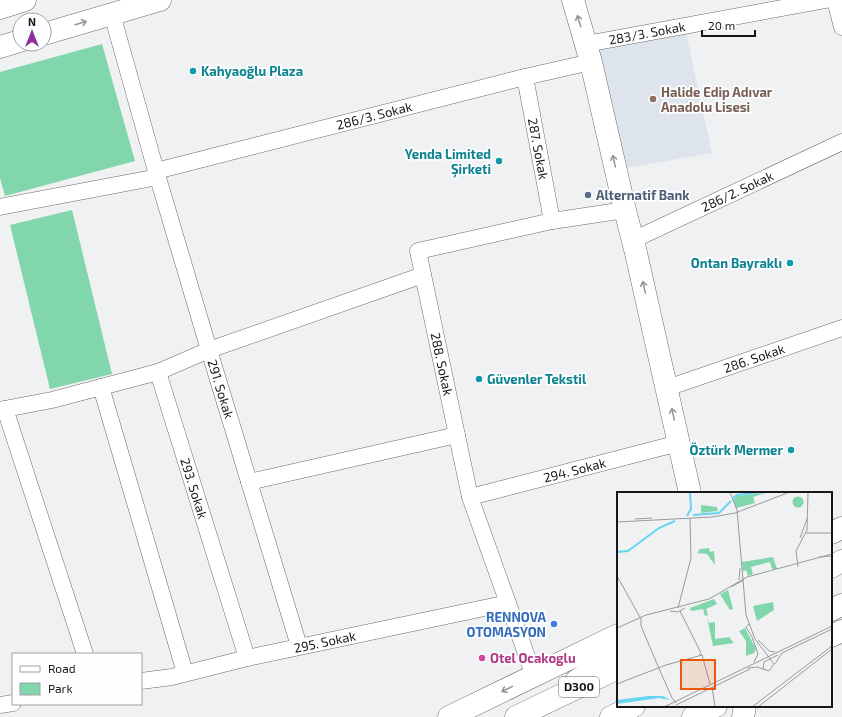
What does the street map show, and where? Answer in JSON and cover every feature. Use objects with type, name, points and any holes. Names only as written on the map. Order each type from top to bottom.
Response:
[{"type":"main road","points":[[0,8],[25,0]]},
{"type":"main road","points":[[52,32],[160,0]]},
{"type":"main road","points":[[573,0],[589,53],[690,492]]},
{"type":"main road","points":[[0,47],[12,43]]},
{"type":"main road","points":[[832,533],[842,528]]},
{"type":"main road","points":[[832,566],[842,561]]},
{"type":"main road","points":[[832,610],[842,605]]},
{"type":"main road","points":[[832,636],[842,631]]},
{"type":"main road","points":[[449,717],[617,635]]},
{"type":"main road","points":[[832,651],[842,646]]},
{"type":"main road","points":[[540,705],[617,653]]},
{"type":"main road","name":"D300","points":[[516,717],[617,668]]},
{"type":"main road","points":[[611,717],[632,707]]},
{"type":"main road","points":[[693,717],[714,707]]},
{"type":"main road","points":[[743,717],[745,707]]},
{"type":"street","name":"283/3. Sokak","points":[[589,53],[826,0]]},
{"type":"street","points":[[835,0],[842,27]]},
{"type":"street","points":[[85,653],[2,409],[52,400],[158,372],[209,350],[112,14]]},
{"type":"street","name":"286/3. Sokak","points":[[0,207],[157,174],[525,77],[589,53]]},
{"type":"street","name":"287. Sokak","points":[[525,77],[552,221]]},
{"type":"street","name":"286/2. Sokak","points":[[633,240],[842,142]]},
{"type":"street","name":"288. Sokak","points":[[534,676],[470,498],[418,251],[552,221],[625,210]]},
{"type":"street","name":"291. Sokak","points":[[299,646],[209,350],[423,275]]},
{"type":"street","name":"286. Sokak","points":[[667,388],[842,328]]},
{"type":"street","name":"293. Sokak","points":[[158,372],[247,658]]},
{"type":"street","points":[[101,387],[185,673]]},
{"type":"street","points":[[249,482],[457,435]]},
{"type":"street","name":"294. Sokak","points":[[470,498],[679,443]]},
{"type":"street","name":"295. Sokak","points":[[142,681],[172,677],[299,646],[508,603]]},
{"type":"street","points":[[0,706],[12,703]]},
{"type":"shaded area","name":"Halide Edip Adıvar Anadolu Lisesi","points":[[685,29],[712,153],[620,169],[595,46]]},
{"type":"green space","points":[[102,44],[135,161],[5,196],[0,178],[0,72]]},
{"type":"green space","points":[[72,210],[112,374],[50,389],[10,225]]},
{"type":"place","name":"Kahyaoğlu Plaza","points":[[193,71]]},
{"type":"place","name":"Halide Edip Adıvar Anadolu Lisesi","points":[[653,99]]},
{"type":"place","name":"Yenda Limited Şirketi","points":[[499,161]]},
{"type":"place","name":"Alternatif Bank","points":[[588,195]]},
{"type":"place","name":"Ontan Bayraklı","points":[[790,263]]},
{"type":"place","name":"Güvenler Tekstil","points":[[479,379]]},
{"type":"place","name":"Öztürk Mermer","points":[[791,450]]},
{"type":"place","name":"RENNOVA OTOMASYON","points":[[554,624]]},
{"type":"place","name":"Otel Ocakoglu","points":[[482,658]]}]
